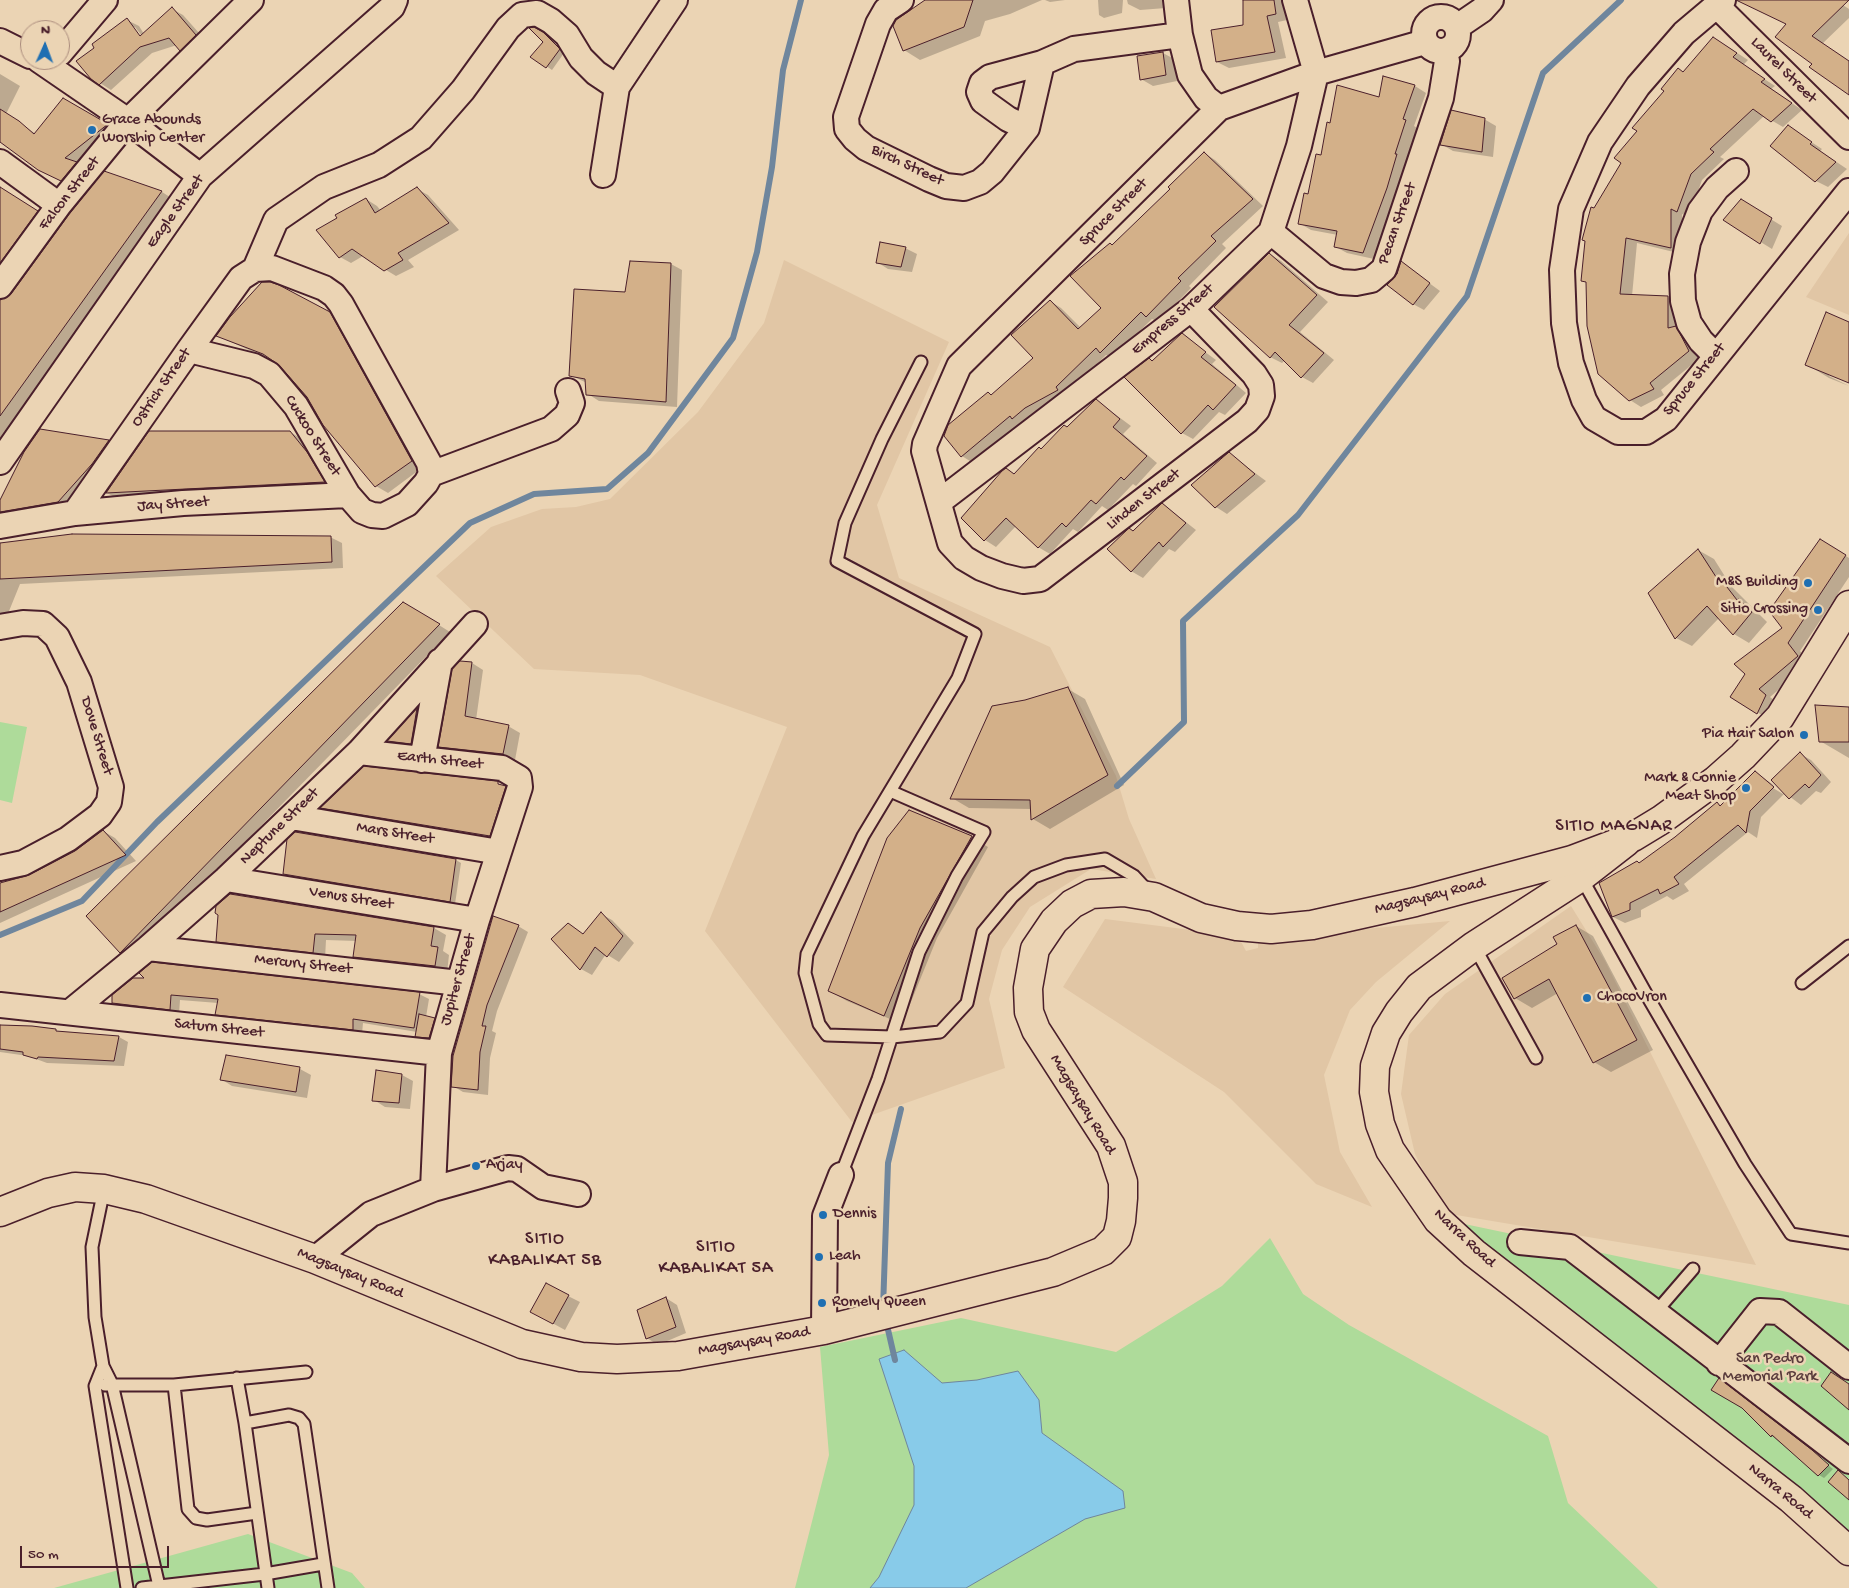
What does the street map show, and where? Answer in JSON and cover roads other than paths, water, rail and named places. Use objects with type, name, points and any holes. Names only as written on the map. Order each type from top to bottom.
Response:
[{"type":"main road","name":"Magsaysay Road","points":[[0,1212],[48,1193],[75,1187],[104,1189],[146,1199],[315,1259],[522,1344],[581,1357],[617,1359],[678,1356],[824,1330],[1053,1272],[1103,1251],[1117,1237],[1122,1221],[1123,1182],[1111,1146],[1036,1030],[1029,1012],[1028,988],[1035,949],[1049,927],[1072,904],[1091,894],[1124,892],[1154,897],[1201,918],[1237,926],[1270,929],[1312,925],[1416,902],[1563,863],[1633,837],[1661,820],[1716,780],[1763,738],[1795,695],[1849,605]]},
{"type":"main road","name":"Narra Road","points":[[1633,837],[1581,877],[1474,946],[1419,987],[1399,1012],[1386,1033],[1375,1066],[1374,1092],[1380,1124],[1390,1150],[1438,1220],[1474,1253],[1791,1499],[1849,1551]]},
{"type":"street","points":[[70,36],[105,0]]},
{"type":"street","name":"Falcon Street","points":[[0,286],[59,205],[128,121],[251,0]]},
{"type":"street","name":"Eagle Street","points":[[0,462],[200,176],[392,7],[395,0]]},
{"type":"street","points":[[602,175],[616,87],[674,0]]},
{"type":"street","name":"Birch Street","points":[[901,0],[886,10],[878,24],[846,117],[848,129],[854,139],[866,148],[929,179],[946,186],[964,188],[980,182],[992,172],[1027,128],[1042,62]]},
{"type":"street","points":[[1176,0],[1180,35],[1190,75],[1206,98],[1219,108]]},
{"type":"street","points":[[1295,0],[1316,73]]},
{"type":"street","points":[[1457,26],[1482,10],[1491,0]]},
{"type":"street","name":"Spruce Street","points":[[1720,3],[1684,33],[1638,86],[1600,142],[1571,209],[1562,270],[1564,323],[1571,362],[1584,400],[1594,418],[1618,432],[1646,432],[1666,419],[1715,355],[1849,191]]},
{"type":"street","name":"Laurel Street","points":[[1720,3],[1849,137]]},
{"type":"street","points":[[568,390],[572,403],[567,415],[551,430],[431,474],[428,463],[341,304],[334,295],[324,288],[272,268],[255,269],[276,220],[324,187],[379,165],[421,138],[463,90],[508,28],[522,15],[538,13],[551,21],[567,35],[581,58],[596,73],[616,87]]},
{"type":"street","points":[[1437,17],[1445,17],[1457,26],[1459,34],[1457,42],[1435,47],[1425,26],[1437,17]]},
{"type":"street","points":[[1027,128],[994,110],[982,101],[979,92],[982,83],[990,76],[1042,62],[1074,49],[1180,35]]},
{"type":"street","points":[[0,41],[20,49]]},
{"type":"street","name":"Spruce Street","points":[[939,502],[925,459],[924,444],[959,366],[1219,108],[1316,73],[1435,47]]},
{"type":"street","name":"Pecan Street","points":[[1271,232],[1324,276],[1341,282],[1371,280],[1384,269],[1441,98],[1447,61],[1435,47]]},
{"type":"street","points":[[61,70],[200,176]]},
{"type":"street","name":"Empress Street","points":[[939,502],[1191,309],[1271,232],[1299,146],[1316,73]]},
{"type":"street","points":[[0,162],[59,205]]},
{"type":"street","points":[[1715,355],[1701,341],[1689,323],[1683,301],[1682,274],[1688,242],[1700,211],[1718,188],[1736,170]]},
{"type":"street","name":"Ostrich Street","points":[[75,514],[240,278],[255,269]]},
{"type":"street","name":"Linden Street","points":[[939,502],[950,543],[964,558],[981,568],[1023,581],[1040,580],[1056,568],[1247,420],[1257,410],[1262,396],[1261,385],[1254,374],[1191,309]]},
{"type":"street","name":"Cuckoo Street","points":[[189,350],[254,366],[269,374],[296,406],[348,495],[362,511],[372,515],[383,516],[407,504],[426,483],[431,474]]},
{"type":"street","name":"Jay Street","points":[[0,526],[75,514],[182,503],[348,495]]},
{"type":"street","name":"Dove Street","points":[[0,627],[23,623],[43,624],[57,637],[79,682],[108,772],[110,787],[109,802],[100,815],[68,839],[23,863],[0,868]]},
{"type":"street","name":"Neptune Street","points":[[70,1012],[148,948],[226,879],[359,752],[475,624]]},
{"type":"street","points":[[422,760],[440,661]]},
{"type":"street","name":"Earth Street","points":[[359,752],[502,768],[519,778]]},
{"type":"street","name":"Jupiter Street","points":[[433,1189],[439,1053],[476,920],[520,787],[519,778]]},
{"type":"street","name":"Mars Street","points":[[291,817],[499,852]]},
{"type":"street","name":"Venus Street","points":[[226,879],[476,920]]},
{"type":"street","name":"Mercury Street","points":[[148,948],[459,982]]},
{"type":"street","name":"Saturn Street","points":[[0,1005],[439,1053]]},
{"type":"street","points":[[315,1259],[371,1214],[433,1189],[512,1167],[543,1187],[578,1194]]},
{"type":"street","points":[[824,1330],[825,1216],[841,1175]]},
{"type":"street","points":[[1520,1242],[1570,1247],[1849,1461]]},
{"type":"street","points":[[1719,1362],[1760,1311],[1779,1312],[1849,1367]]},
{"type":"lane","points":[[921,362],[882,439],[845,523],[837,562],[975,634],[958,678],[863,836],[807,954],[805,972],[819,1024],[827,1035],[892,1037],[940,1032],[967,1003],[983,932],[1012,897],[1034,877],[1066,865],[1105,859],[1134,876],[1154,897]]},
{"type":"lane","points":[[841,1175],[892,1037],[919,952],[957,876],[984,832],[890,792]]},
{"type":"lane","points":[[1581,877],[1745,1164],[1790,1234],[1849,1243]]},
{"type":"lane","points":[[1474,946],[1536,1058]]},
{"type":"lane","points":[[1802,983],[1849,946]]},
{"type":"lane","points":[[104,1189],[92,1247],[95,1317],[103,1366],[112,1384],[158,1586]]},
{"type":"lane","points":[[1655,1313],[1693,1269]]},
{"type":"lane","points":[[103,1366],[95,1386],[127,1588]]},
{"type":"lane","points":[[95,1386],[112,1384],[174,1385],[306,1372]]},
{"type":"lane","points":[[236,1378],[245,1423],[256,1513],[268,1588]]},
{"type":"lane","points":[[174,1385],[188,1509],[196,1518],[207,1520],[256,1513]]},
{"type":"lane","points":[[245,1423],[289,1415],[299,1418],[304,1424],[328,1588]]},
{"type":"lane","points":[[142,1588],[210,1584],[323,1564]]},
{"type":"water","points":[[904,1350],[942,1383],[977,1380],[1018,1371],[1039,1400],[1042,1433],[1123,1491],[1125,1508],[1085,1519],[966,1588],[870,1588],[879,1577],[914,1505],[914,1466],[879,1359]]},
{"type":"waterway","points":[[0,935],[82,901],[157,822],[470,523],[534,494],[607,489],[648,453],[733,338],[757,252],[772,167],[783,70],[801,0]]},
{"type":"waterway","points":[[1117,786],[1184,722],[1183,621],[1298,515],[1467,296],[1543,73],[1621,0]]},
{"type":"waterway","points":[[883,1309],[888,1163],[901,1109]]},
{"type":"waterway","points":[[886,1321],[895,1360]]},
{"type":"place","name":"Grace Abounds Worship Center","points":[[92,130]]},
{"type":"place","name":"M&S Building","points":[[1808,583]]},
{"type":"place","name":"Sitio Crossing","points":[[1818,610]]},
{"type":"place","name":"Pia Hair Salon","points":[[1804,735]]},
{"type":"place","name":"Mark & Connie Meat Shop","points":[[1746,788]]},
{"type":"place","name":"ChocoVron","points":[[1587,998]]},
{"type":"place","name":"Arjay","points":[[476,1166]]},
{"type":"place","name":"Dennis","points":[[823,1215]]},
{"type":"place","name":"Leah","points":[[819,1257]]},
{"type":"place","name":"Romely Queen","points":[[822,1303]]},
{"type":"district","name":"SITIO MAGNAR","points":[[1614,827]]},
{"type":"district","name":"SITIO KABALIKAT 5B","points":[[545,1250]]},
{"type":"district","name":"SITIO KABALIKAT 5A","points":[[716,1258]]},
{"type":"park label","name":"San Pedro Memorial Park","points":[[1770,1369]]}]
